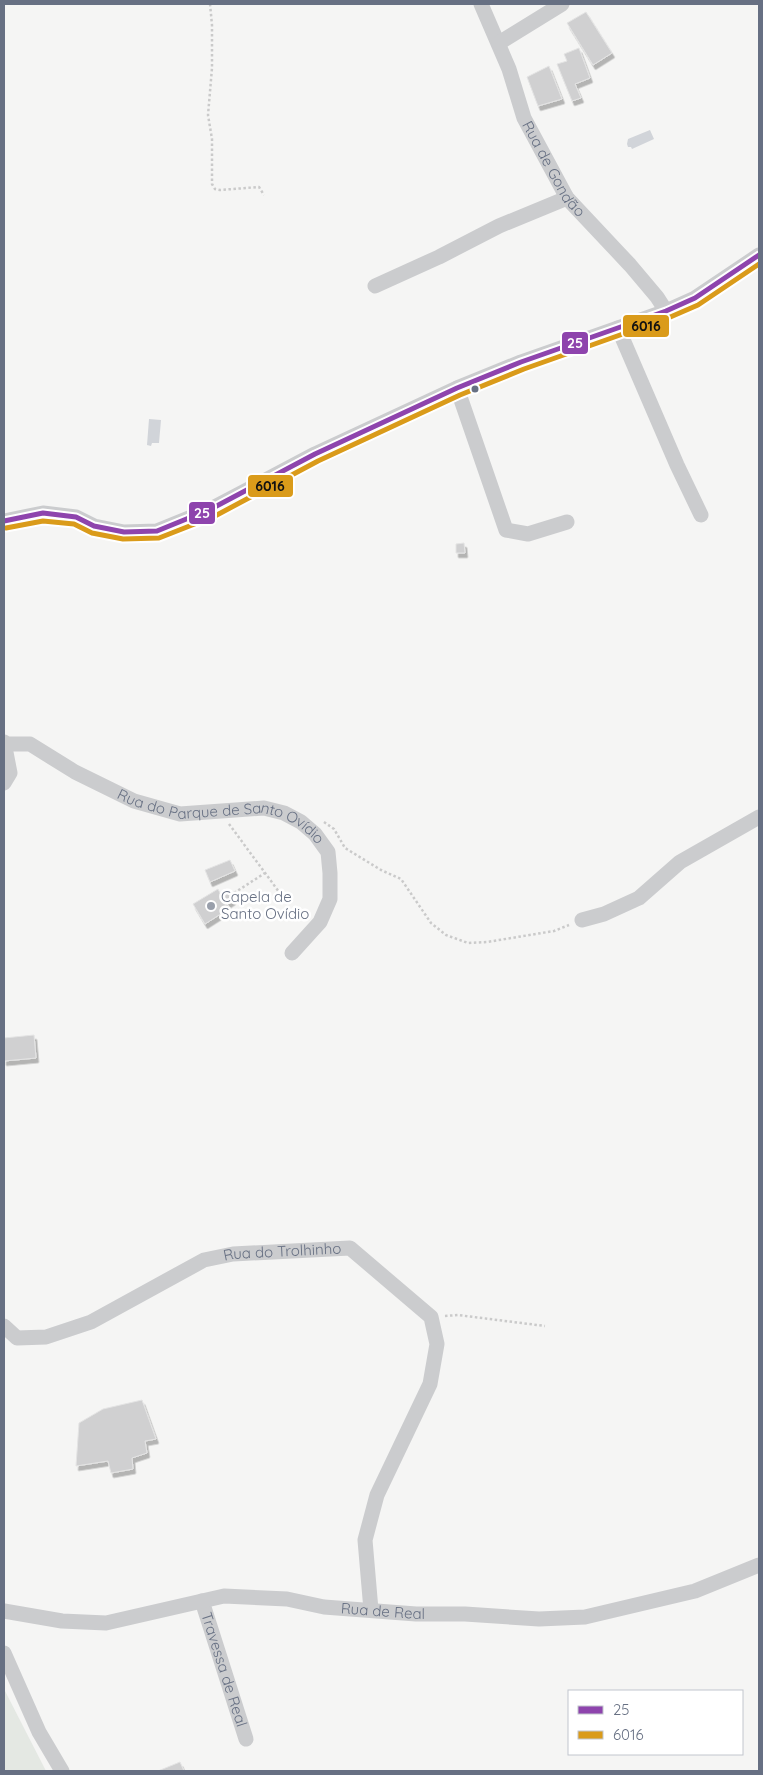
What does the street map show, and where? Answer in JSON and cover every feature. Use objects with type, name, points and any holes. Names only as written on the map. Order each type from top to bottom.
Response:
[{"type":"street","name":"Rua de Gondão","points":[[481,4],[510,69],[524,118],[567,198],[630,265],[657,297],[666,311]]},
{"type":"street","points":[[499,43],[562,4]]},
{"type":"street","points":[[375,286],[439,257],[500,226],[567,198]]},
{"type":"street","points":[[4,521],[43,513],[76,516],[94,526],[124,532],[157,531],[211,509],[315,454],[457,388],[521,362],[666,311],[695,298],[759,255]]},
{"type":"street","points":[[618,328],[677,465],[701,515]]},
{"type":"street","points":[[457,388],[506,530],[528,534],[567,522]]},
{"type":"street","points":[[4,743],[10,773],[4,783]]},
{"type":"street","name":"Rua do Parque de Santo Ovídio","points":[[4,743],[30,744],[75,772],[134,800],[180,814],[264,808],[284,812],[301,822],[315,834],[328,852],[330,899],[320,922],[292,952]]},
{"type":"street","points":[[582,920],[604,914],[639,898],[680,862],[759,817]]},
{"type":"street","name":"Rua do Trolhinho","points":[[4,1326],[17,1338],[46,1336],[90,1322],[204,1260],[233,1254],[350,1248],[431,1317]]},
{"type":"street","points":[[371,1610],[364,1540],[377,1495],[430,1384],[437,1344],[431,1317]]},
{"type":"street","name":"Rua de Real","points":[[4,1611],[62,1621],[106,1623],[224,1596],[287,1599],[324,1607],[416,1614],[465,1614],[539,1619],[585,1617],[695,1591],[759,1565]]},
{"type":"street","name":"Travessa de Real","points":[[202,1601],[246,1739]]},
{"type":"street","points":[[4,1653],[39,1732],[62,1771]]},
{"type":"path","points":[[210,4],[212,68],[208,115],[212,139],[212,184],[220,190],[259,187],[264,195]]},
{"type":"path","points":[[219,810],[285,900]]},
{"type":"path","points":[[320,819],[334,830],[345,848],[381,870],[401,879],[431,923],[446,936],[468,943],[487,942],[554,931],[582,920]]},
{"type":"path","points":[[234,893],[265,873]]},
{"type":"path","points":[[431,1317],[458,1315],[546,1326]]},
{"type":"shaded area","points":[[650,130],[654,139],[632,149],[628,147],[628,139]]},
{"type":"shaded area","points":[[149,419],[161,420],[159,443],[152,443],[151,446],[147,445]]},
{"type":"shaded area","points":[[4,1689],[46,1771],[4,1771]]},
{"type":"building","points":[[586,12],[612,53],[593,65],[567,23]]},
{"type":"building","points":[[579,48],[590,78],[575,84],[581,98],[572,101],[557,64],[567,61],[564,54]]},
{"type":"building","points":[[549,66],[562,99],[538,106],[527,77]]},
{"type":"building","points":[[464,543],[465,553],[456,553],[456,544]]},
{"type":"building","points":[[230,860],[235,871],[210,882],[205,870]]},
{"type":"building","name":"Capela de Santo Ovídio","points":[[218,889],[220,893],[226,889],[233,900],[227,904],[230,908],[205,924],[193,904]]},
{"type":"building","points":[[34,1035],[36,1058],[4,1061],[4,1038]]},
{"type":"building","points":[[142,1400],[156,1439],[145,1441],[147,1453],[132,1458],[133,1469],[111,1473],[108,1461],[76,1466],[79,1423],[103,1409]]},
{"type":"building","points":[[180,1762],[184,1771],[158,1771]]},
{"type":"transit line","name":"25","points":[[4,521],[43,513],[76,517],[94,526],[124,532],[157,531],[211,509],[315,454],[457,388],[521,362],[666,311],[695,298],[759,255]]},
{"type":"transit line","name":"6016","points":[[6,528],[43,521],[74,524],[92,533],[123,539],[159,538],[215,516],[318,461],[460,395],[524,369],[668,318],[698,305],[759,264]]},
{"type":"place","name":"Capela de Santo Ovídio","points":[[211,906]]}]
